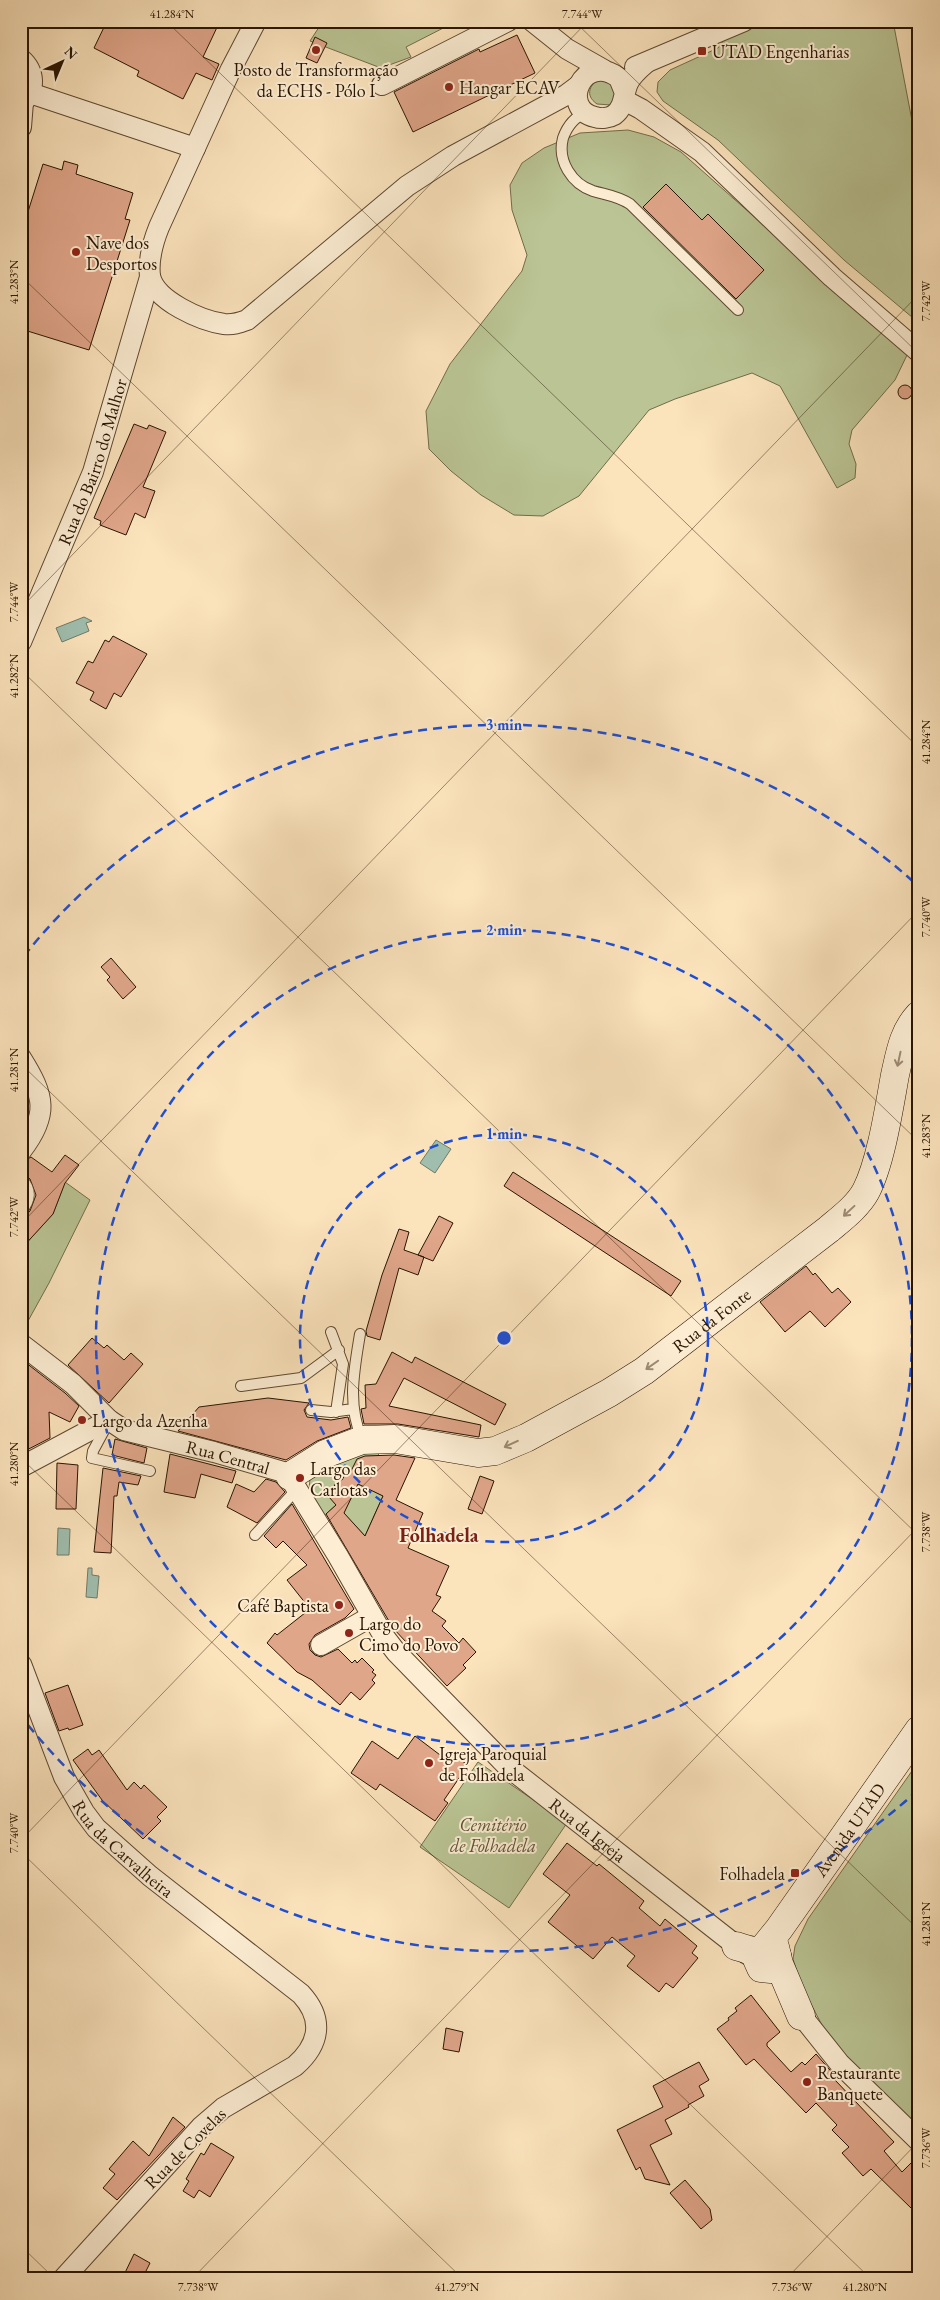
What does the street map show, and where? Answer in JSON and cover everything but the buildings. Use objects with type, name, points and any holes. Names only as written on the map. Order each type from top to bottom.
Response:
[{"type":"street","name":"Rua do Bairro do Malhor","points":[[21,642],[94,472],[150,277],[151,252],[154,240],[231,70],[256,21]]},
{"type":"street","points":[[382,85],[508,21]]},
{"type":"street","points":[[532,21],[568,49],[619,78],[621,103]]},
{"type":"street","points":[[150,277],[161,295],[182,309],[220,323],[237,324],[247,320],[406,186],[453,156],[550,104],[580,83],[588,74],[646,63],[744,21]]},
{"type":"street","points":[[568,49],[579,64],[580,83],[577,101],[583,110]]},
{"type":"street","points":[[21,59],[29,67],[32,75],[25,100],[21,126]]},
{"type":"street","points":[[550,104],[563,103],[600,118],[621,103],[631,78],[646,63]]},
{"type":"street","points":[[25,100],[195,148]]},
{"type":"street","points":[[621,103],[648,114],[707,156],[832,277],[919,352]]},
{"type":"street","name":"Rua da Fonte","points":[[362,1440],[395,1438],[469,1452],[496,1451],[609,1393],[665,1356],[828,1229],[853,1208],[866,1192],[884,1130],[901,1047],[907,1030],[919,1016]]},
{"type":"street","points":[[21,1058],[41,1100],[41,1112],[33,1136],[21,1151]]},
{"type":"street","name":"Rua Central","points":[[21,1344],[73,1384],[118,1428],[283,1470],[294,1482]]},
{"type":"street","points":[[21,1467],[109,1420]]},
{"type":"street","points":[[321,1645],[372,1616],[294,1482],[325,1454],[362,1440]]},
{"type":"street","name":"Rua da Igreja","points":[[372,1616],[392,1647],[507,1766],[759,1957]]},
{"type":"street","name":"Rua da Carvalheira","points":[[21,1664],[64,1777],[84,1812],[96,1828],[150,1876],[288,1984]]},
{"type":"street","name":"Avenida UTAD","points":[[759,1957],[919,1730]]},
{"type":"street","points":[[759,1957],[801,2016],[840,2064],[919,2141]]},
{"type":"street","name":"Rua de Covelas","points":[[63,2279],[202,2126],[223,2108],[302,2060],[313,2044],[317,2024],[311,2005],[288,1984]]},
{"type":"lane","points":[[583,110],[565,132],[562,151],[567,170],[584,187],[619,197],[630,204],[738,310]]},
{"type":"lane","points":[[21,1178],[27,1184],[30,1197],[21,1212]]},
{"type":"lane","points":[[330,1332],[339,1350],[343,1364],[336,1412]]},
{"type":"lane","points":[[360,1334],[353,1378],[353,1409],[362,1440]]},
{"type":"lane","points":[[241,1386],[301,1378],[339,1350]]},
{"type":"lane","points":[[310,1410],[336,1412],[353,1409]]},
{"type":"lane","points":[[109,1420],[93,1451],[92,1458],[150,1470]]},
{"type":"lane","points":[[255,1535],[294,1482]]},
{"type":"green space","points":[[323,21],[457,21],[406,47],[411,57],[381,68],[310,41]]},
{"type":"green space","points":[[766,21],[893,21],[913,126],[919,125],[919,323],[844,260],[718,140],[663,101],[657,92],[658,82],[670,70],[718,48],[728,34]]},
{"type":"green space","points":[[601,77],[619,89],[611,105],[597,104],[591,97],[591,86]]},
{"type":"green space","points":[[628,130],[654,137],[681,152],[908,353],[895,380],[852,430],[849,444],[856,464],[855,478],[837,488],[780,386],[752,373],[675,399],[649,410],[579,496],[543,516],[514,515],[481,495],[451,471],[429,449],[426,411],[450,364],[522,271],[527,255],[512,210],[510,185],[522,163],[544,148],[580,133]]},
{"type":"green space","points":[[65,1182],[90,1200],[28,1321],[21,1314],[27,1300],[21,1298],[21,1249],[53,1214]]},
{"type":"green space","points":[[381,1449],[364,1486],[383,1496],[365,1536],[336,1505],[321,1519],[309,1488],[314,1468]]},
{"type":"green space","points":[[919,1761],[919,2131],[862,2076],[823,2027],[802,1987],[793,1959],[795,1946],[808,1919]]},
{"type":"green space","name":"Cemitério de Folhadela","points":[[478,1762],[567,1823],[509,1908],[420,1847]]},
{"type":"shaded area","points":[[84,617],[92,621],[86,623],[89,631],[62,642],[56,628]]},
{"type":"shaded area","points":[[436,1140],[451,1149],[435,1173],[420,1163]]},
{"type":"shaded area","points":[[58,1528],[70,1529],[69,1555],[57,1555]]},
{"type":"shaded area","points":[[88,1568],[92,1568],[92,1575],[99,1576],[97,1598],[86,1597]]},
{"type":"place","name":"Posto de Transformação da ECHS - Pólo I","points":[[316,50]]},
{"type":"place","name":"UTAD Engenharias","points":[[702,51]]},
{"type":"place","name":"Hangar ECAV","points":[[449,87]]},
{"type":"place","name":"Nave dos Desportos","points":[[76,252]]},
{"type":"place","name":"Largo da Azenha","points":[[82,1420]]},
{"type":"place","name":"Largo das Carlotas","points":[[300,1478]]},
{"type":"place","name":"Café Baptista","points":[[339,1605]]},
{"type":"place","name":"Largo do Cimo do Povo","points":[[349,1633]]},
{"type":"place","name":"Igreja Paroquial de Folhadela","points":[[429,1763]]},
{"type":"place","name":"Folhadela","points":[[795,1873]]},
{"type":"place","name":"Restaurante Banquete","points":[[807,2082]]},
{"type":"district","name":"Folhadela","points":[[439,1535]]}]
